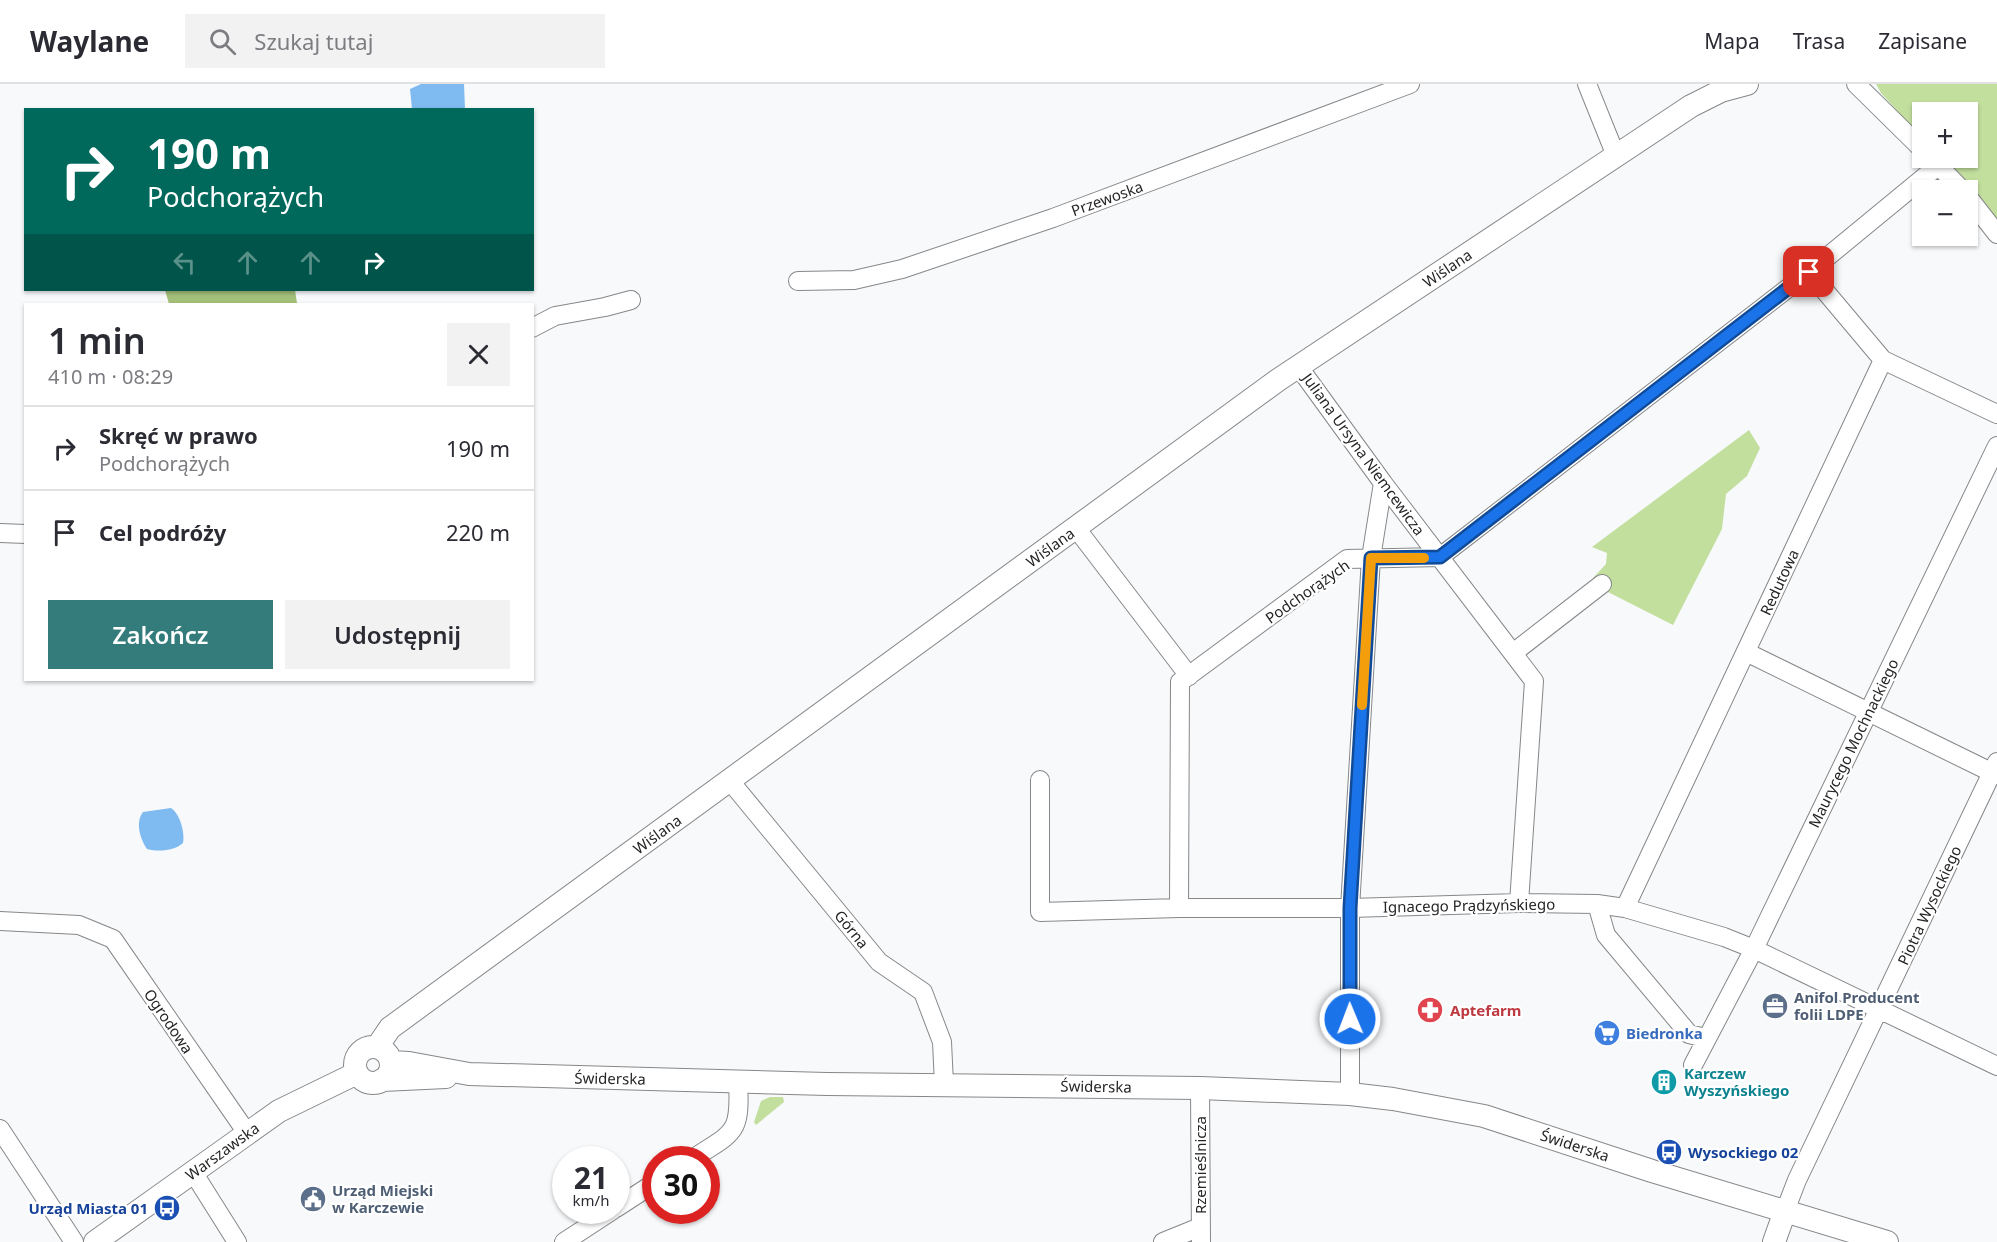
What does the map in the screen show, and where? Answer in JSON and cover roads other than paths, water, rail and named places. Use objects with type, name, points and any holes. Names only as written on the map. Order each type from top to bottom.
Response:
[{"type":"street","name":"Przewoska","points":[[798,281],[854,280],[902,269],[1053,218],[1410,84]]},
{"type":"street","points":[[1587,84],[1616,156]]},
{"type":"street","name":"Wiślana","points":[[383,1063],[390,1028],[1298,366],[1708,96],[1747,84]]},
{"type":"street","points":[[1856,84],[1912,139]]},
{"type":"street","points":[[1440,557],[1809,272],[1927,168]]},
{"type":"street","points":[[1942,168],[1953,180]]},
{"type":"street","points":[[1978,210],[1997,234]]},
{"type":"street","points":[[1809,272],[1883,360],[1997,414]]},
{"type":"street","points":[[534,327],[555,316],[631,300]]},
{"type":"street","name":"Redutowa","points":[[1624,908],[1883,360]]},
{"type":"street","name":"Juliana Ursyna Niemcewicza","points":[[1298,366],[1383,483],[1534,681],[1519,903]]},
{"type":"street","name":"Maurycego Mochnackiego","points":[[1693,1065],[1705,1038],[1754,949],[1997,446]]},
{"type":"street","points":[[1350,1094],[1350,908],[1371,558],[1383,483]]},
{"type":"street","points":[[1076,528],[1189,676],[1180,682],[1179,908]]},
{"type":"street","points":[[0,533],[24,534]]},
{"type":"street","name":"Podchorążych","points":[[1189,676],[1347,559],[1440,557]]},
{"type":"street","points":[[1513,653],[1602,584]]},
{"type":"street","points":[[1746,652],[1868,712],[1995,769]]},
{"type":"street","name":"Piotra Wysockiego","points":[[1785,1211],[1797,1180],[1995,769]]},
{"type":"street","name":"Ignacego Prądzyńskiego","points":[[1040,780],[1040,912],[1179,908],[1350,908],[1519,903],[1597,904],[1624,908],[1724,937],[1754,949],[1997,1066]]},
{"type":"street","name":"Górna","points":[[730,781],[879,962],[923,992],[942,1042],[944,1084]]},
{"type":"street","points":[[1597,904],[1606,935],[1689,1034],[1705,1038]]},
{"type":"street","name":"Ogrodowa","points":[[0,921],[79,925],[113,939],[247,1133]]},
{"type":"street","points":[[370,1047],[383,1063],[371,1083],[360,1078],[357,1073],[355,1066],[358,1053],[370,1047]]},
{"type":"street","name":"Świderska","points":[[383,1063],[411,1080],[469,1074],[827,1084],[1200,1088],[1350,1094],[1393,1099],[1484,1116],[1652,1171],[1887,1242]]},
{"type":"street","name":"Warszawska","points":[[95,1242],[247,1133],[299,1100],[357,1073]]},
{"type":"street","points":[[711,1146],[733,1130],[738,1117],[738,1081]]},
{"type":"street","name":"Rzemieślnicza","points":[[1200,1088],[1201,1235]]},
{"type":"street","points":[[0,1129],[74,1242]]},
{"type":"street","points":[[193,1172],[237,1242]]},
{"type":"street","points":[[1774,1242],[1785,1211]]},
{"type":"street","points":[[564,1242],[592,1224]]},
{"type":"street","points":[[1163,1242],[1201,1235]]},
{"type":"water","points":[[421,84],[464,84],[465,108],[412,108],[410,89]]},
{"type":"water","points":[[171,808],[177,814],[181,824],[183,843],[166,850],[147,849],[139,830],[139,821],[143,812]]},
{"type":"place","name":"Anifol Producent folii LDPE","points":[[1775,1006]]},
{"type":"place","name":"Aptefarm","points":[[1430,1010]]},
{"type":"place","name":"Biedronka","points":[[1607,1033]]},
{"type":"place","name":"Karczew Wyszyńskiego","points":[[1664,1082]]},
{"type":"place","name":"Wysockiego 02","points":[[1669,1152]]},
{"type":"place","name":"Urząd Miejski w Karczewie","points":[[313,1199]]},
{"type":"place","name":"Urząd Miasta 01","points":[[167,1208]]}]
